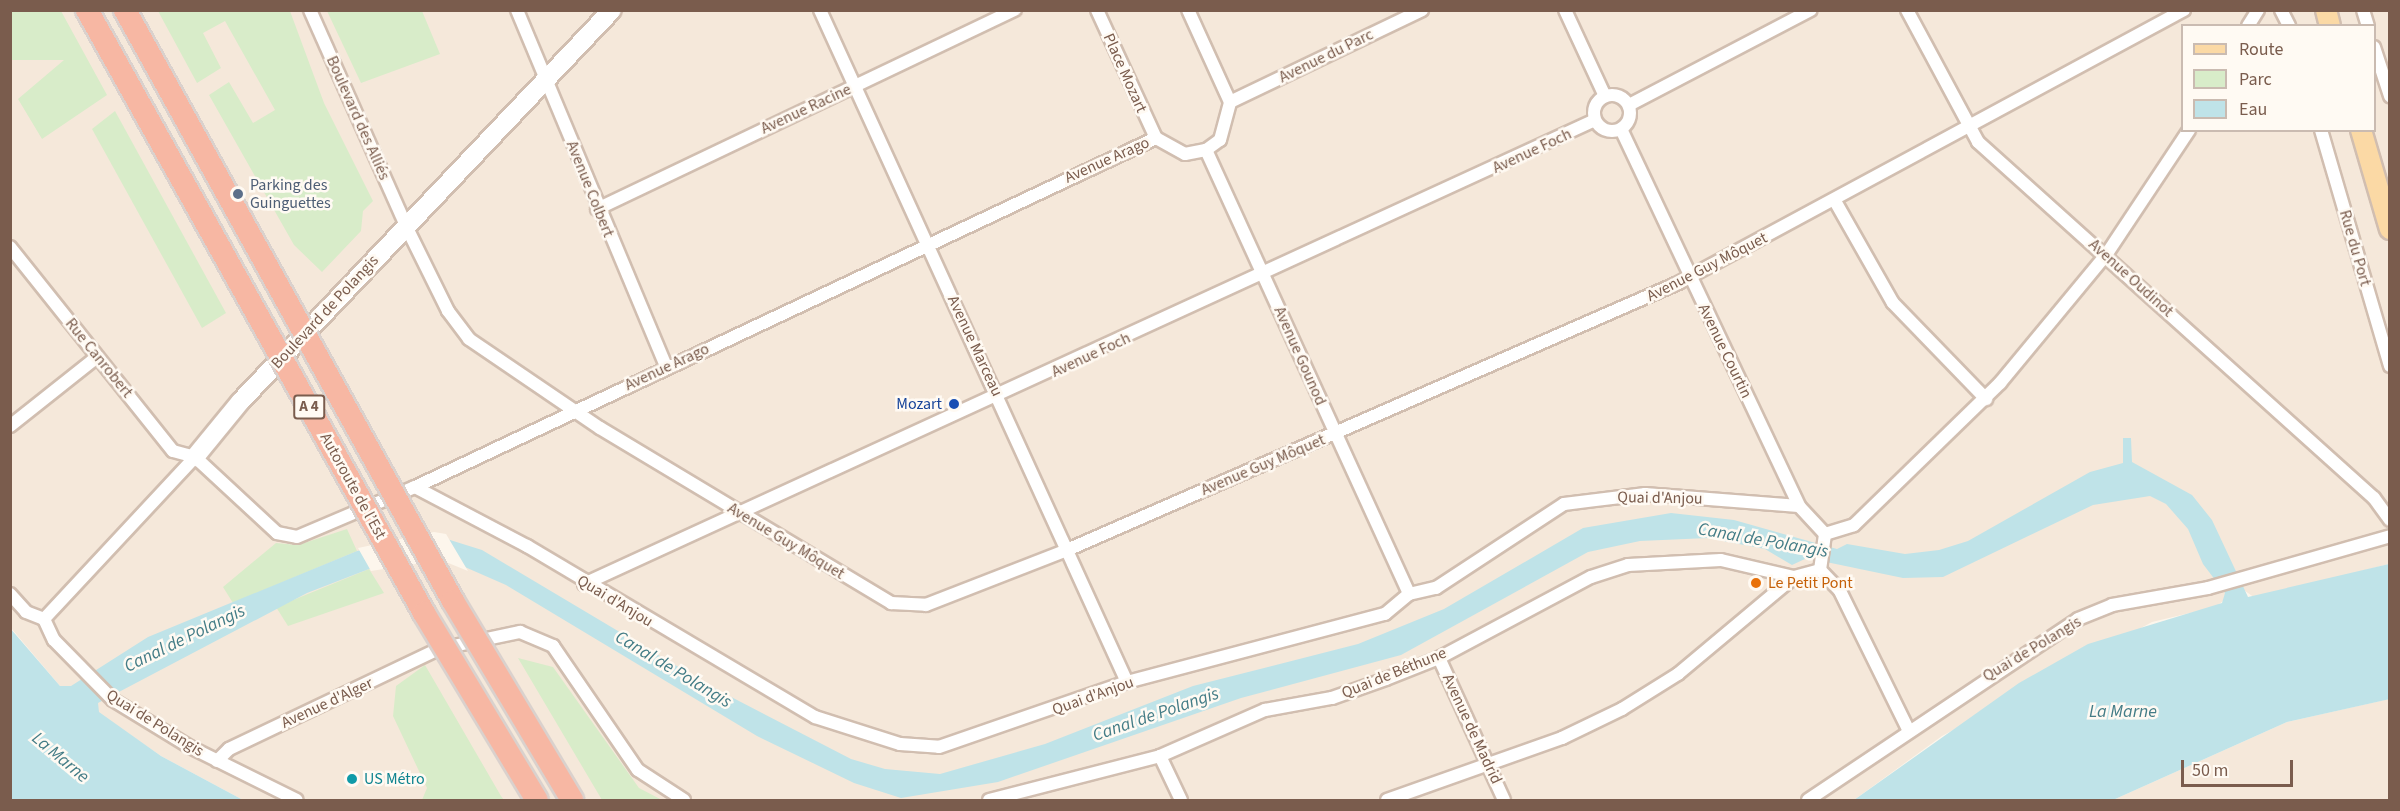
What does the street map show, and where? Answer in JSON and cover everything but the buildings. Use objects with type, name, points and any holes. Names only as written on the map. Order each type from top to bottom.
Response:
[{"type":"highway","name":"Autoroute de l’Est","points":[[87,10],[424,613],[537,801]]},
{"type":"highway","name":"Autoroute de l’Est","points":[[125,10],[453,601],[572,801]]},
{"type":"main road","points":[[2362,132],[2390,229]]},
{"type":"street","name":"Boulevard des Alliés","points":[[310,10],[406,226]]},
{"type":"street","name":"Avenue Colbert","points":[[517,10],[597,209],[666,367]]},
{"type":"street","name":"Boulevard de Polangis","points":[[44,619],[195,457],[240,402],[612,10]]},
{"type":"street","name":"Avenue Marceau","points":[[820,10],[1127,682]]},
{"type":"street","name":"Avenue Racine","points":[[597,209],[1015,10]]},
{"type":"street","name":"Place Mozart","points":[[1096,10],[1156,138]]},
{"type":"street","points":[[1156,138],[1185,154],[1206,150],[1220,140],[1230,102],[1188,10]]},
{"type":"street","name":"Avenue du Parc","points":[[1230,102],[1422,10]]},
{"type":"street","points":[[1565,10],[1605,96]]},
{"type":"street","points":[[1629,105],[1811,10]]},
{"type":"street","name":"Avenue Oudinot","points":[[1907,10],[1968,130],[2374,498],[2390,520]]},
{"type":"street","name":"Avenue Guy Môquet","points":[[406,226],[448,311],[469,339],[574,411],[891,603],[926,605],[1067,550],[1689,278],[1968,130],[2184,10]]},
{"type":"street","points":[[2249,24],[2258,10]]},
{"type":"street","points":[[2281,10],[2288,24]]},
{"type":"street","points":[[2376,53],[2390,96]]},
{"type":"street","points":[[1614,94],[1629,105],[1628,122],[1621,129],[1603,129],[1595,120],[1596,103],[1605,96],[1614,94]]},
{"type":"street","name":"Avenue Foch","points":[[584,584],[999,398],[1595,120]]},
{"type":"street","name":"Avenue Courtin","points":[[1621,129],[1689,278],[1799,506],[1825,534]]},
{"type":"street","points":[[1820,570],[1825,534],[1854,525],[1986,399],[2106,255],[2188,132]]},
{"type":"street","name":"Rue du Port","points":[[2322,132],[2390,366]]},
{"type":"street","name":"Avenue Arago","points":[[195,457],[277,533],[297,537],[415,488],[666,367],[1156,138]]},
{"type":"street","name":"Avenue Gounod","points":[[1206,150],[1409,594]]},
{"type":"street","points":[[1835,201],[1902,314],[1986,399]]},
{"type":"street","name":"Rue Canrobert","points":[[10,247],[172,451],[195,457]]},
{"type":"street","points":[[10,426],[97,357]]},
{"type":"street","name":"Quai d'Anjou","points":[[415,488],[527,546],[584,584],[815,717],[900,744],[939,747],[1127,682],[1385,614],[1409,594],[1436,588],[1564,504],[1645,494],[1799,506]]},
{"type":"street","name":"Quai de Polangis","points":[[1808,801],[1908,729],[2078,619],[2154,595],[2208,588],[2390,536]]},
{"type":"street","name":"Quai de Béthune","points":[[989,801],[1160,756],[1265,710],[1332,698],[1439,658],[1572,586],[1628,565],[1721,560],[1794,577]]},
{"type":"street","points":[[1387,801],[1562,738],[1632,703],[1686,668],[1794,577],[1820,570]]},
{"type":"street","points":[[1820,570],[1840,591],[1908,729]]},
{"type":"street","name":"Quai de Polangis","points":[[10,594],[26,612],[44,619],[54,640],[82,671],[114,700],[217,761],[297,801]]},
{"type":"street","name":"Avenue d'Alger","points":[[217,761],[229,749],[439,649],[520,632],[553,646],[638,770],[684,801]]},
{"type":"street","name":"Avenue de Madrid","points":[[1439,658],[1504,801]]},
{"type":"street","points":[[1160,756],[1181,801]]},
{"type":"shaded area","points":[[10,11],[2389,11],[2389,564],[2255,598],[2241,588],[2215,607],[2152,622],[1942,736],[1854,800],[243,800],[161,756],[60,686],[11,628]]},
{"type":"shaded area","points":[[2389,699],[2389,800],[2113,800],[2287,722]]},
{"type":"green space","points":[[11,10],[61,11],[107,95],[42,139],[18,99],[64,60],[11,60]]},
{"type":"green space","points":[[158,11],[290,11],[324,103],[373,201],[363,211],[361,231],[322,272],[294,245],[209,95],[229,82],[253,123],[275,110],[225,21],[203,33],[221,68],[197,83]]},
{"type":"green space","points":[[327,11],[422,11],[440,54],[361,83]]},
{"type":"green space","points":[[115,111],[226,313],[202,328],[92,129]]},
{"type":"green space","points":[[347,529],[357,551],[233,603],[223,587],[276,543],[298,545]]},
{"type":"green space","points":[[369,569],[384,593],[288,626],[276,607]]},
{"type":"green space","points":[[518,658],[553,667],[639,788],[662,800],[602,800]]},
{"type":"green space","points":[[425,665],[504,800],[422,800],[427,788],[393,716],[396,686]]},
{"type":"water","points":[[2123,438],[2131,438],[2132,462],[2192,495],[2212,520],[2248,597],[2389,564],[2390,699],[2287,722],[2113,800],[1854,800],[2019,683],[2088,644],[2222,603],[2225,593],[2203,564],[2188,529],[2166,504],[2150,496],[2093,505],[1943,577],[1903,578],[1807,558],[1792,565],[1765,549],[1708,538],[1640,541],[1588,552],[1401,655],[1241,698],[998,782],[901,798],[854,783],[757,736],[506,585],[442,557],[369,569],[307,593],[98,703],[99,712],[161,756],[243,800],[11,800],[10,628],[60,686],[71,686],[148,637],[357,551],[434,535],[482,550],[712,687],[851,759],[885,769],[940,774],[1045,744],[1193,686],[1358,644],[1444,609],[1583,528],[1671,513],[1734,520],[1837,549],[1847,544],[1905,554],[1939,550],[1968,541],[2090,472],[2123,463]]},
{"type":"pier","points":[[434,532],[446,534],[468,571],[441,560],[371,571],[358,548]]},
{"type":"place","name":"Parking des Guinguettes","points":[[238,194]]},
{"type":"place","name":"Mozart","points":[[954,404]]},
{"type":"place","name":"Le Petit Pont","points":[[1756,583]]},
{"type":"place","name":"US Métro","points":[[352,779]]},
{"type":"water label","name":"Canal de Polangis","points":[[1763,541]]},
{"type":"water label","name":"Canal de Polangis","points":[[185,639]]},
{"type":"water label","name":"Canal de Polangis","points":[[673,670]]},
{"type":"water label","name":"La Marne","points":[[2123,712]]},
{"type":"water label","name":"Canal de Polangis","points":[[1156,715]]},
{"type":"water label","name":"La Marne","points":[[60,758]]}]
